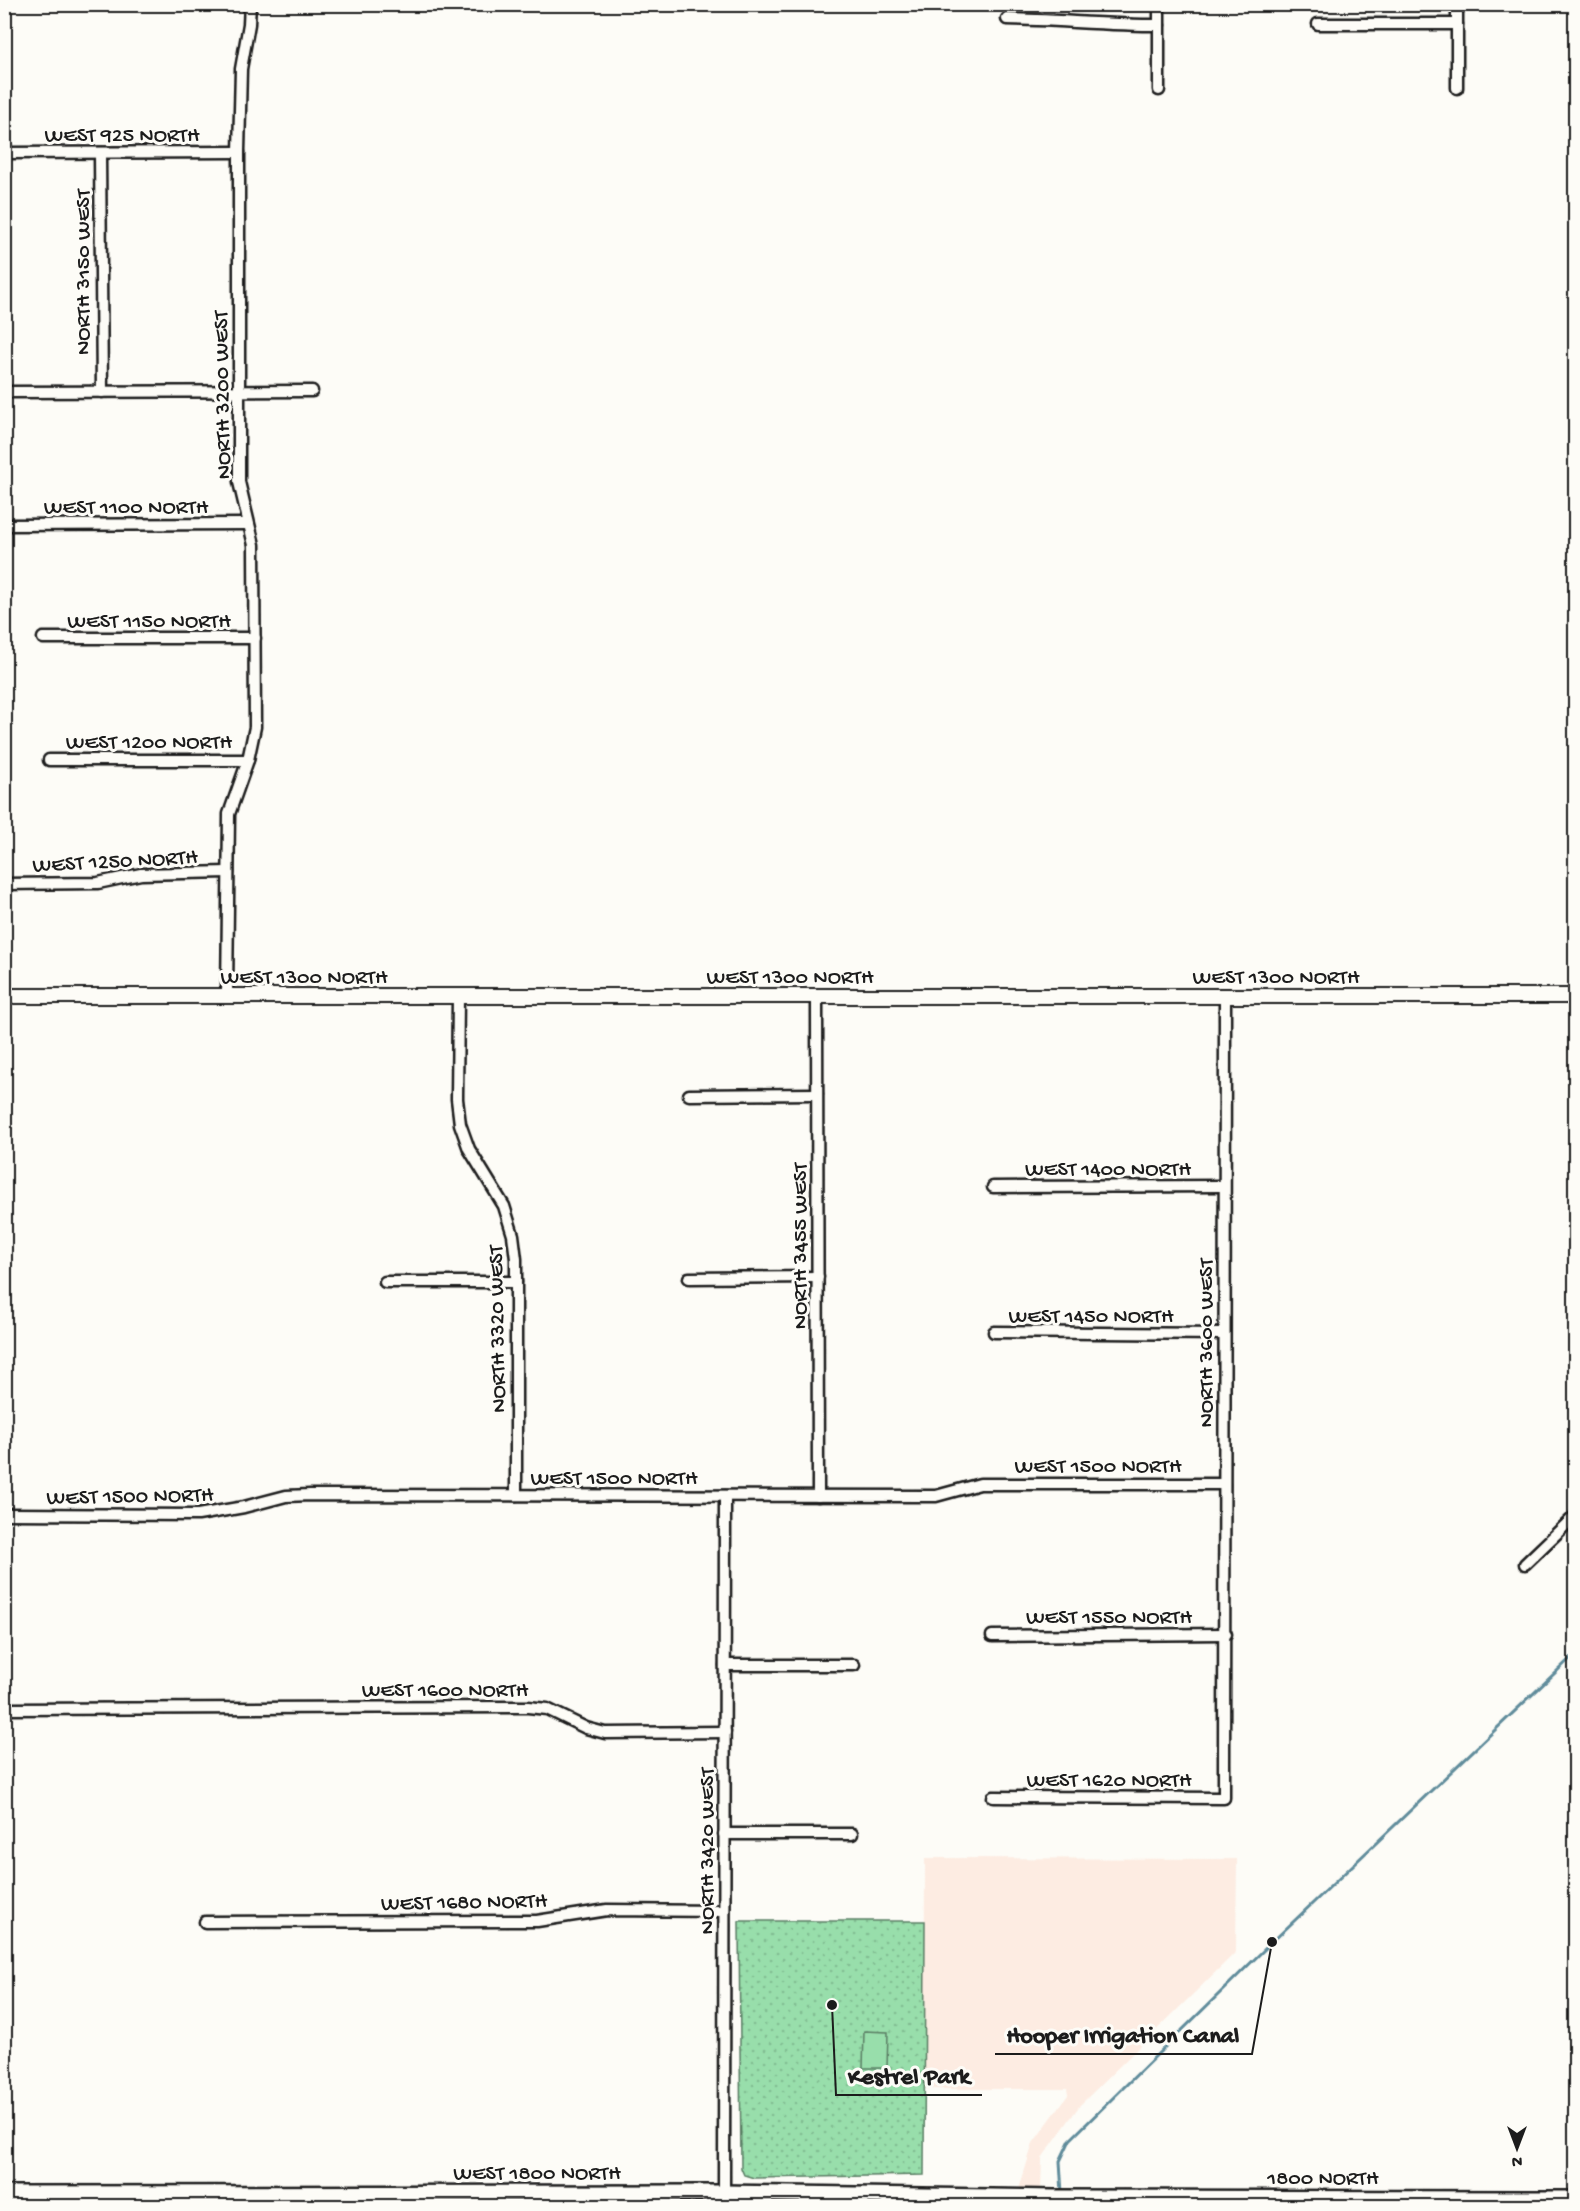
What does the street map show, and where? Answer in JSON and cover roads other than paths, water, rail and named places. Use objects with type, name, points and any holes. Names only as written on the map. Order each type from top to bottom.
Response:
[{"type":"main road","name":"WEST 1800 NORTH","points":[[4,2194],[724,2200],[1062,2198]]},
{"type":"main road","name":"1800 NORTH","points":[[1062,2198],[1363,2203],[1575,2199]]},
{"type":"street","name":"NORTH 3200 WEST","points":[[227,996],[229,814],[248,760],[255,727],[254,545],[239,482],[239,152],[241,69],[249,24],[249,4]]},
{"type":"street","points":[[1159,4],[1159,90]]},
{"type":"street","points":[[1457,4],[1457,88]]},
{"type":"street","points":[[1007,19],[1063,20],[1105,25],[1159,25]]},
{"type":"street","points":[[1318,24],[1457,24]]},
{"type":"street","name":"WEST 925 NORTH","points":[[4,153],[239,152]]},
{"type":"street","name":"NORTH 3150 WEST","points":[[100,153],[102,392]]},
{"type":"street","points":[[4,392],[312,391]]},
{"type":"street","name":"WEST 1100 NORTH","points":[[4,525],[248,524]]},
{"type":"street","name":"WEST 1150 NORTH","points":[[43,638],[255,638]]},
{"type":"street","name":"WEST 1200 NORTH","points":[[49,760],[248,760]]},
{"type":"street","name":"WEST 1250 NORTH","points":[[4,884],[98,883],[141,874],[228,872]]},
{"type":"street","name":"WEST 1300 NORTH","points":[[4,996],[1575,996]]},
{"type":"street","name":"NORTH 3320 WEST","points":[[458,996],[457,1099],[460,1124],[469,1149],[504,1206],[513,1235],[516,1282],[516,1495]]},
{"type":"street","name":"NORTH 3455 WEST","points":[[817,996],[818,1496]]},
{"type":"street","name":"NORTH 3600 WEST","points":[[1224,1798],[1225,996]]},
{"type":"street","points":[[689,1095],[817,1094]]},
{"type":"street","name":"WEST 1400 NORTH","points":[[993,1187],[1223,1186]]},
{"type":"street","points":[[689,1278],[818,1277]]},
{"type":"street","points":[[385,1282],[516,1282]]},
{"type":"street","name":"WEST 1450 NORTH","points":[[994,1332],[1223,1334]]},
{"type":"street","name":"WEST 1500 NORTH","points":[[4,1515],[198,1515],[244,1507],[271,1499],[302,1495],[936,1496],[980,1484],[1224,1484]]},
{"type":"street","name":"NORTH 3420 WEST","points":[[724,1496],[724,2200]]},
{"type":"street","points":[[1525,1564],[1575,1515]]},
{"type":"street","name":"WEST 1550 NORTH","points":[[993,1636],[1226,1634]]},
{"type":"street","points":[[724,1665],[854,1665]]},
{"type":"street","name":"WEST 1600 NORTH","points":[[4,1709],[528,1707],[547,1709],[586,1728],[605,1733],[724,1732]]},
{"type":"street","name":"WEST 1620 NORTH","points":[[993,1797],[1224,1798]]},
{"type":"street","points":[[724,1834],[852,1834]]},
{"type":"street","name":"WEST 1680 NORTH","points":[[204,1922],[537,1921],[607,1910],[724,1911]]},
{"type":"waterway","points":[[1062,2193],[1060,2161],[1070,2140],[1272,1942],[1576,1653]]},
{"type":"place","name":"Hooper Irrigation Canal","points":[[1272,1942]]},
{"type":"place","name":"Kestrel Park","points":[[832,2005]]}]
